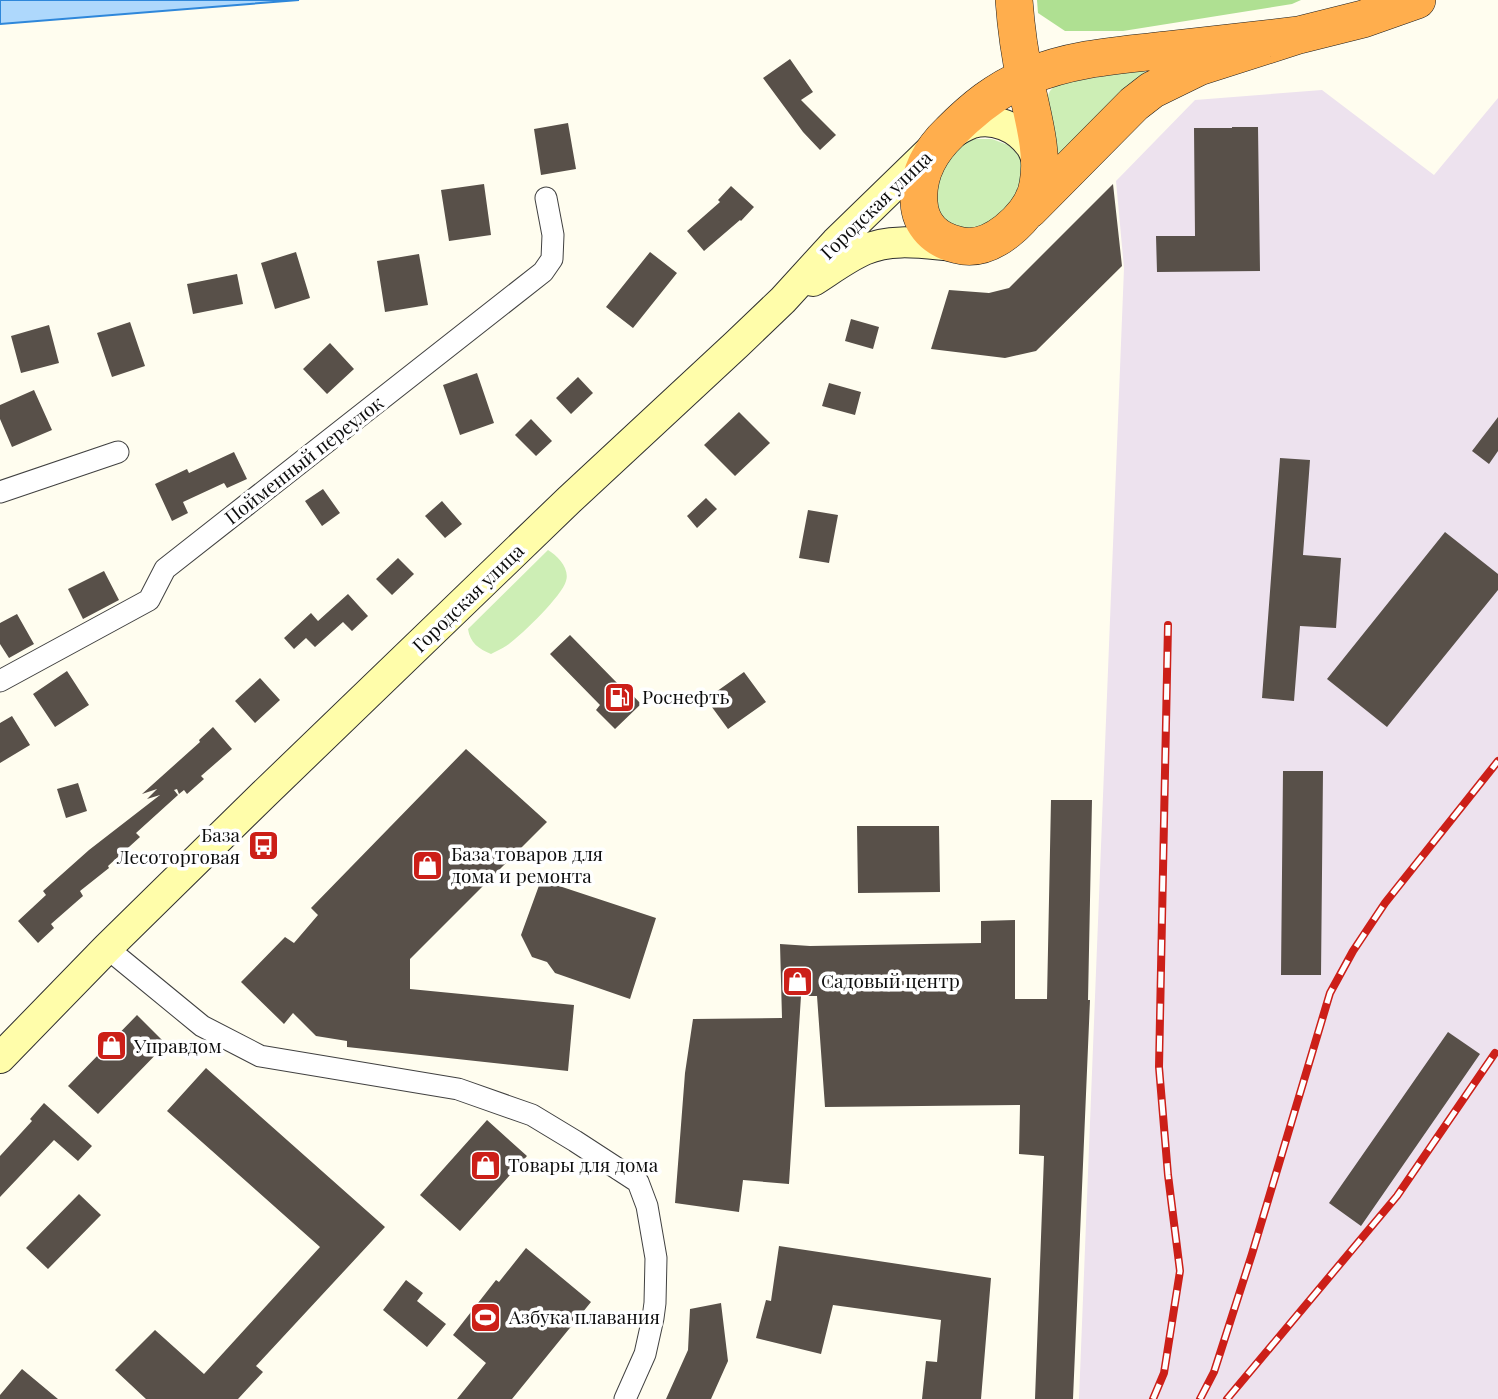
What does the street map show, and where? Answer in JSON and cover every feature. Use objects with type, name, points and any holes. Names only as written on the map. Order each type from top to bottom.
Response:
[{"type":"highway","points":[[1299,35],[1120,55],[1042,71],[1025,78],[987,98],[939,142],[922,173],[918,201],[920,215],[926,226],[945,242],[962,246],[984,244],[997,239],[1024,216],[1134,104],[1152,90],[1199,67],[1299,35],[1363,19],[1417,0]]},
{"type":"highway","points":[[1014,7],[1019,29],[1037,48],[1067,56],[1120,55]]},
{"type":"highway","points":[[1014,7],[1039,165],[1034,199],[1024,216]]},
{"type":"highway","points":[[972,110],[989,86],[1006,51],[1014,7]]},
{"type":"main road","points":[[939,142],[956,130],[974,123],[1007,125],[1032,147],[1039,165]]},
{"type":"main road","name":"Городская улица","points":[[0,1058],[107,948],[264,794],[559,510],[783,300],[836,242],[939,142]]},
{"type":"main road","points":[[783,300],[864,250],[899,243],[962,246]]},
{"type":"street","name":"Пойменный переулок","points":[[0,681],[149,600],[164,569],[543,272],[552,258],[553,235],[546,198]]},
{"type":"street","points":[[0,492],[118,452]]},
{"type":"street","points":[[107,948],[202,1026],[260,1056],[458,1089],[531,1115],[638,1182],[647,1206],[656,1258],[654,1303],[645,1354],[625,1399]]},
{"type":"shaded area","points":[[1322,90],[1434,175],[1498,98],[1498,1399],[1079,1399],[1124,268],[1116,181],[1195,100]]},
{"type":"green space","points":[[1037,0],[1301,0],[1292,4],[1123,31],[1065,31],[1038,13]]},
{"type":"green space","points":[[1142,70],[1148,74],[1054,161],[1046,100],[1056,84]]},
{"type":"green space","points":[[975,139],[992,139],[1008,145],[1019,155],[1025,171],[1020,199],[974,233],[941,225],[930,185],[961,143]]},
{"type":"green space","points":[[548,550],[565,568],[567,576],[563,588],[530,625],[504,647],[491,654],[479,648],[473,642],[468,629]]},
{"type":"water","points":[[0,0],[299,0],[0,24]]},
{"type":"building","points":[[790,59],[813,92],[801,100],[836,135],[820,150],[803,132],[763,78]]},
{"type":"building","points":[[568,123],[576,169],[541,175],[534,129]]},
{"type":"building","points":[[1258,127],[1260,271],[1157,272],[1156,236],[1195,236],[1194,128]]},
{"type":"building","points":[[484,184],[491,235],[449,241],[441,190]]},
{"type":"building","points":[[1113,184],[1122,266],[1036,351],[1005,358],[931,349],[949,290],[989,293],[1009,288]]},
{"type":"building","points":[[731,186],[754,207],[704,251],[687,231],[720,202],[718,200]]},
{"type":"building","points":[[296,252],[310,298],[275,309],[261,263]]},
{"type":"building","points":[[650,252],[677,273],[633,328],[606,307]]},
{"type":"building","points":[[419,254],[428,305],[385,312],[377,261]]},
{"type":"building","points":[[237,274],[243,304],[193,314],[187,284]]},
{"type":"building","points":[[851,319],[879,327],[873,349],[845,341]]},
{"type":"building","points":[[130,322],[145,366],[112,377],[97,333]]},
{"type":"building","points":[[49,325],[59,363],[21,373],[11,336]]},
{"type":"building","points":[[330,343],[354,369],[327,394],[303,369]]},
{"type":"building","points":[[477,373],[494,423],[460,435],[443,385]]},
{"type":"building","points":[[578,377],[593,393],[571,414],[556,398]]},
{"type":"building","points":[[829,383],[861,392],[855,415],[822,406]]},
{"type":"building","points":[[34,390],[52,430],[12,447],[0,419],[0,405]]},
{"type":"building","points":[[739,412],[770,443],[735,476],[704,445]]},
{"type":"building","points":[[1498,417],[1498,451],[1489,464],[1472,451]]},
{"type":"building","points":[[531,419],[552,441],[536,456],[515,435]]},
{"type":"building","points":[[234,452],[247,479],[227,488],[224,483],[183,502],[188,513],[172,521],[155,484],[187,469],[189,473]]},
{"type":"building","points":[[1280,458],[1310,460],[1303,555],[1341,558],[1336,628],[1300,626],[1294,701],[1262,698]]},
{"type":"building","points":[[323,489],[340,513],[322,526],[305,501]]},
{"type":"building","points":[[706,498],[717,509],[697,528],[687,516]]},
{"type":"building","points":[[442,501],[462,524],[445,538],[425,516]]},
{"type":"building","points":[[808,510],[838,515],[829,563],[799,558]]},
{"type":"building","points":[[1445,532],[1498,574],[1498,590],[1387,727],[1327,679]]},
{"type":"building","points":[[398,558],[414,574],[392,595],[376,579]]},
{"type":"building","points":[[104,571],[119,600],[83,619],[68,589]]},
{"type":"building","points":[[348,594],[368,616],[352,631],[343,622],[315,647],[306,638],[294,649],[284,638],[311,613],[318,621]]},
{"type":"building","points":[[17,614],[34,644],[9,658],[0,644],[0,623]]},
{"type":"building","points":[[570,635],[641,704],[615,729],[596,710],[600,705],[550,654]]},
{"type":"building","points":[[67,671],[89,705],[55,727],[33,694]]},
{"type":"building","points":[[744,672],[766,702],[728,729],[706,699]]},
{"type":"building","points":[[260,678],[280,700],[255,723],[235,701]]},
{"type":"building","points":[[12,716],[30,745],[0,763],[0,723]]},
{"type":"building","points":[[213,727],[232,749],[201,776],[204,779],[187,794],[184,790],[179,794],[177,789],[174,790],[178,795],[136,833],[140,837],[108,866],[109,868],[80,891],[83,896],[51,924],[54,928],[38,943],[18,921],[46,895],[43,891],[89,850],[160,795],[147,799],[157,789],[142,794]]},
{"type":"building","points":[[466,749],[547,822],[410,959],[410,989],[574,1005],[568,1071],[347,1047],[347,1041],[316,1036],[293,1013],[284,1024],[241,982],[285,937],[294,943],[318,915],[311,908]]},
{"type":"building","points":[[1283,771],[1323,771],[1321,975],[1281,975]]},
{"type":"building","points":[[78,783],[87,811],[66,818],[57,789]]},
{"type":"building","points":[[1051,800],[1092,800],[1090,1000],[1073,1399],[1035,1399],[1044,1156],[1019,1154],[1020,1105],[825,1107],[817,996],[801,996],[789,1184],[743,1180],[739,1212],[675,1203],[685,1073],[693,1019],[782,1018],[780,944],[810,946],[981,943],[981,921],[1015,920],[1015,999],[1047,999]]},
{"type":"building","points":[[857,826],[939,826],[940,892],[858,893]]},
{"type":"building","points":[[541,880],[656,918],[630,999],[555,973],[547,962],[532,957],[521,935]]},
{"type":"building","points":[[137,1015],[166,1044],[98,1114],[68,1086]]},
{"type":"building","points":[[1448,1032],[1480,1054],[1361,1226],[1329,1203]]},
{"type":"building","points":[[206,1068],[385,1227],[256,1366],[263,1372],[238,1399],[146,1399],[115,1370],[155,1330],[204,1374],[320,1247],[167,1111]]},
{"type":"building","points":[[44,1103],[92,1146],[78,1161],[54,1140],[0,1197],[0,1156],[32,1121],[30,1119]]},
{"type":"building","points":[[487,1120],[527,1156],[460,1231],[420,1195]]},
{"type":"building","points":[[79,1194],[101,1215],[48,1269],[26,1248]]},
{"type":"building","points":[[779,1246],[991,1278],[981,1399],[922,1399],[926,1361],[937,1362],[941,1320],[833,1305],[821,1354],[756,1338],[766,1300],[771,1301]]},
{"type":"building","points":[[526,1248],[591,1302],[512,1399],[457,1399],[486,1363],[453,1335],[496,1280],[499,1282]]},
{"type":"building","points":[[406,1280],[423,1293],[417,1301],[446,1324],[427,1347],[383,1310]]},
{"type":"building","points":[[721,1303],[728,1361],[711,1399],[666,1399],[688,1350],[690,1309]]},
{"type":"building","points":[[22,1369],[58,1399],[0,1399],[0,1395]]},
{"type":"railway","points":[[1153,1399],[1164,1373],[1180,1271],[1168,1175],[1159,1067],[1168,625]]},
{"type":"railway","points":[[1200,1399],[1214,1372],[1252,1254],[1330,993],[1353,951],[1385,903],[1498,761]]},
{"type":"railway","points":[[1227,1399],[1397,1196],[1495,1053]]},
{"type":"place","name":"Роснефть","points":[[619,697]]},
{"type":"place","name":"База Лесоторговая","points":[[263,846]]},
{"type":"place","name":"База товаров для дома и ремонта","points":[[428,865]]},
{"type":"place","name":"Садовый центр","points":[[798,981]]},
{"type":"place","name":"Управдом","points":[[111,1046]]},
{"type":"place","name":"Товары для дома","points":[[485,1165]]},
{"type":"place","name":"Азбука плавания","points":[[486,1317]]}]
